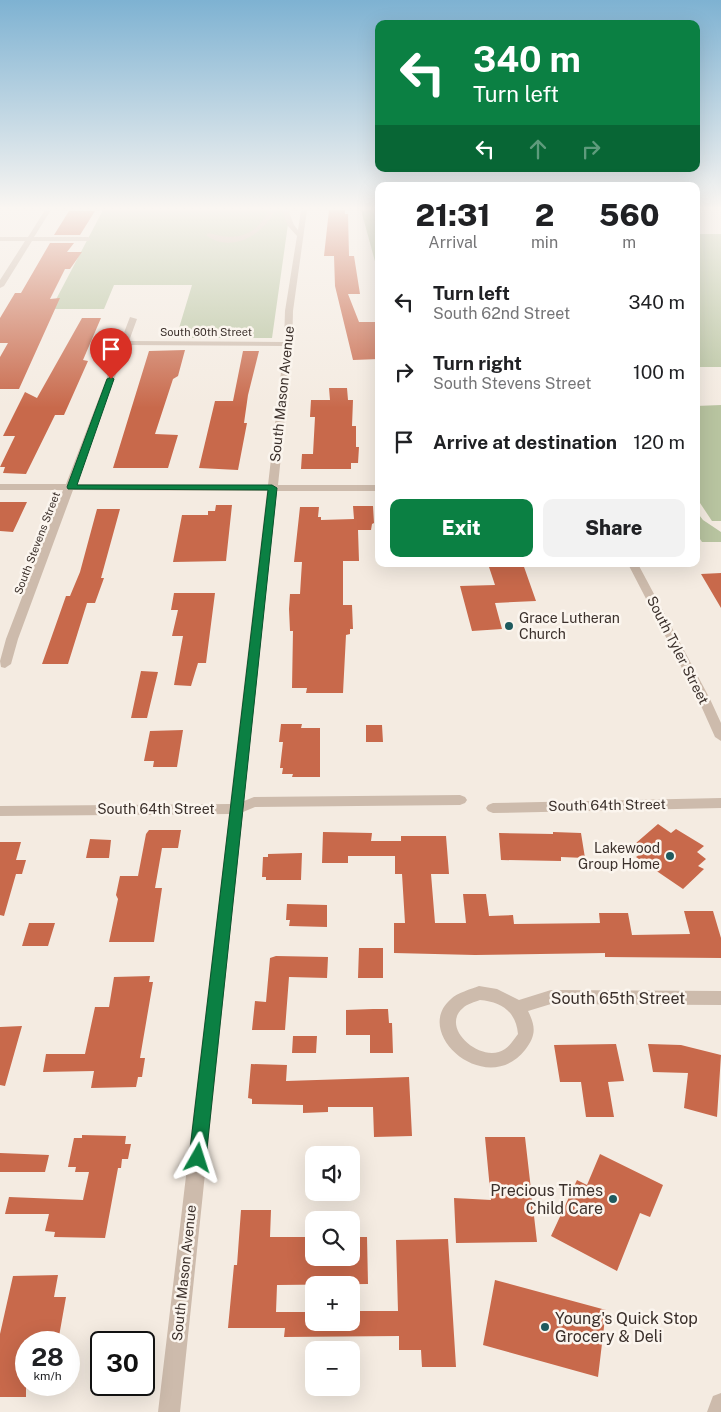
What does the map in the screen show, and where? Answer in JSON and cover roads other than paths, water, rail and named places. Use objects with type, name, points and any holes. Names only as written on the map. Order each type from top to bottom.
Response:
[{"type":"street","name":"South Mason Avenue","points":[[169,1412],[294,276]]},
{"type":"street","name":"South Stevens Street","points":[[5,664],[12,639],[72,487],[134,319]]},
{"type":"street","name":"South 60th Street","points":[[124,343],[288,344]]},
{"type":"street","points":[[0,488],[375,488]]},
{"type":"street","name":"South Tyler Street","points":[[635,567],[704,699],[721,737]]},
{"type":"street","name":"South 64th Street","points":[[0,811],[237,809],[254,802],[460,800]]},
{"type":"street","name":"South 64th Street","points":[[494,808],[721,803]]},
{"type":"street","points":[[490,993],[510,1001],[518,1008],[524,1017],[526,1036],[515,1052],[506,1058],[483,1060],[472,1057],[462,1051],[449,1035],[447,1025],[452,1007],[468,996],[490,993]]},
{"type":"street","name":"South 65th Street","points":[[518,1008],[530,1002],[551,997],[721,998]]},
{"type":"street","points":[[718,1412],[721,1404]]},
{"type":"place","name":"Grace Lutheran Church","points":[[509,626]]},
{"type":"place","name":"Lakewood Group Home","points":[[670,856]]},
{"type":"place","name":"Precious Times Child Care","points":[[613,1199]]},
{"type":"place","name":"Young's Quick Stop Grocery & Deli","points":[[545,1327]]}]
